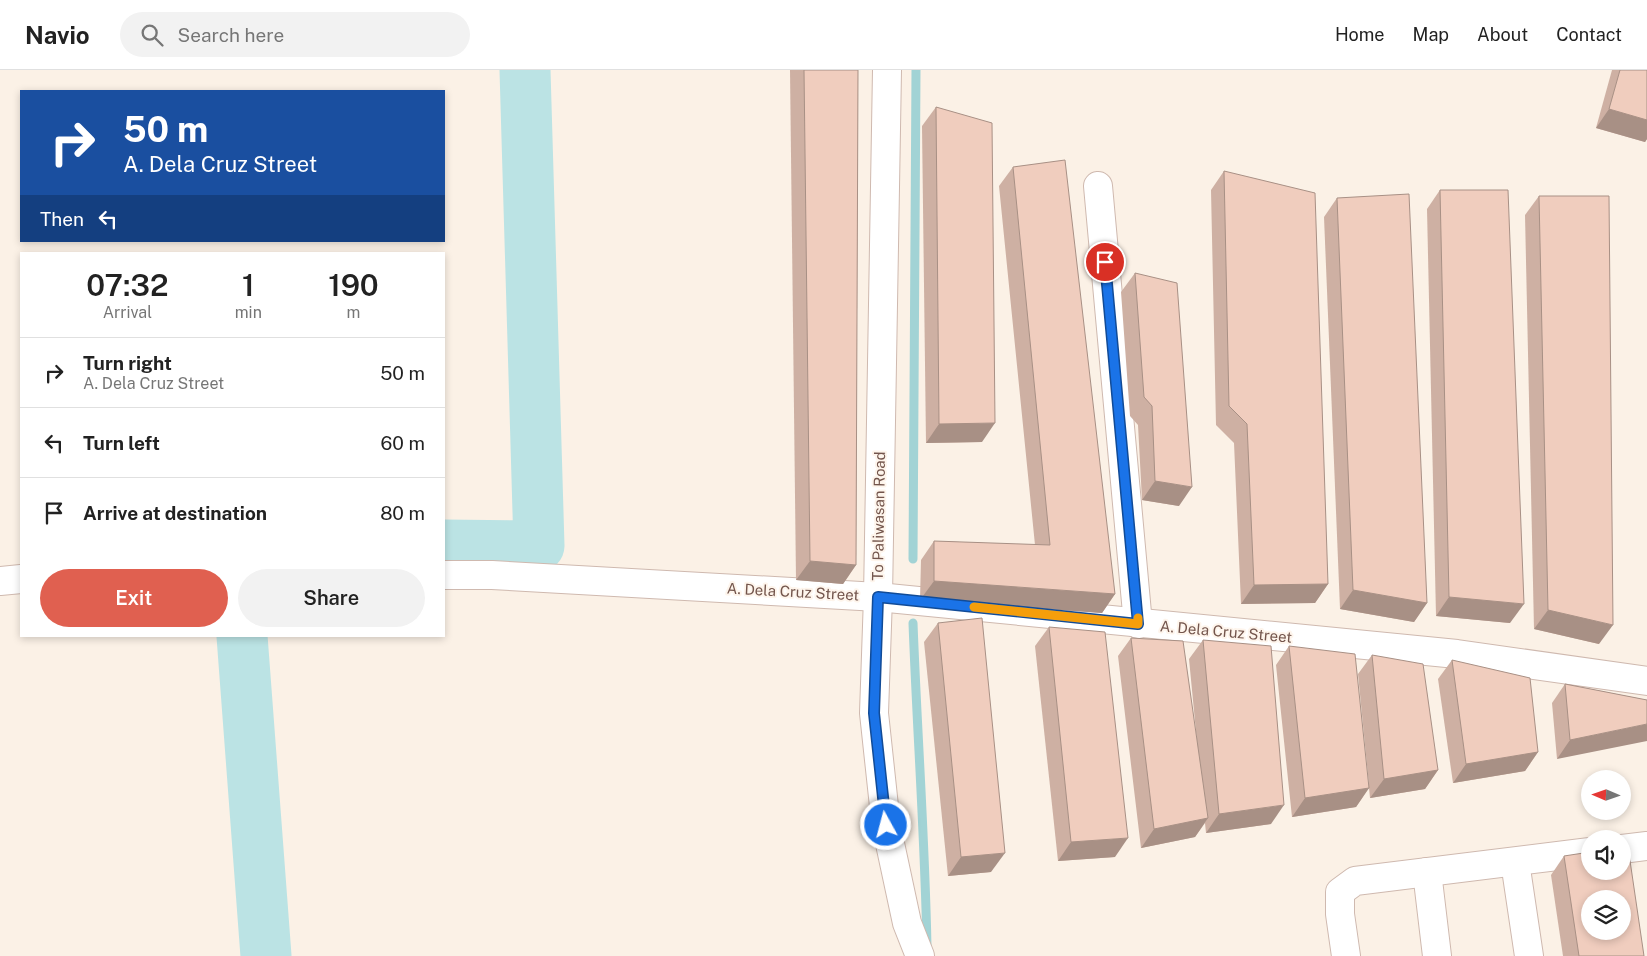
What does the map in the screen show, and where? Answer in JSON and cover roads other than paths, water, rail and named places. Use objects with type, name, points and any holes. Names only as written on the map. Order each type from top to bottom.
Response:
[{"type":"street","name":"To Paliwasan Road","points":[[887,70],[878,597],[874,713],[885,816],[907,923],[920,956]]},
{"type":"street","points":[[1098,186],[1138,624]]},
{"type":"street","name":"A. Dela Cruz Street","points":[[445,575],[492,575],[878,597],[1457,654],[1647,682]]},
{"type":"street","points":[[0,581],[20,579]]},
{"type":"street","points":[[1631,847],[1647,846]]},
{"type":"street","points":[[1346,956],[1340,914],[1340,892],[1356,881],[1581,853]]},
{"type":"street","points":[[1515,862],[1529,956]]},
{"type":"street","points":[[1426,872],[1437,956]]},
{"type":"waterway","points":[[445,545],[539,546],[525,70]]},
{"type":"waterway","points":[[913,559],[916,70]]},
{"type":"waterway","points":[[913,623],[927,947]]},
{"type":"waterway","points":[[242,637],[266,956]]}]
